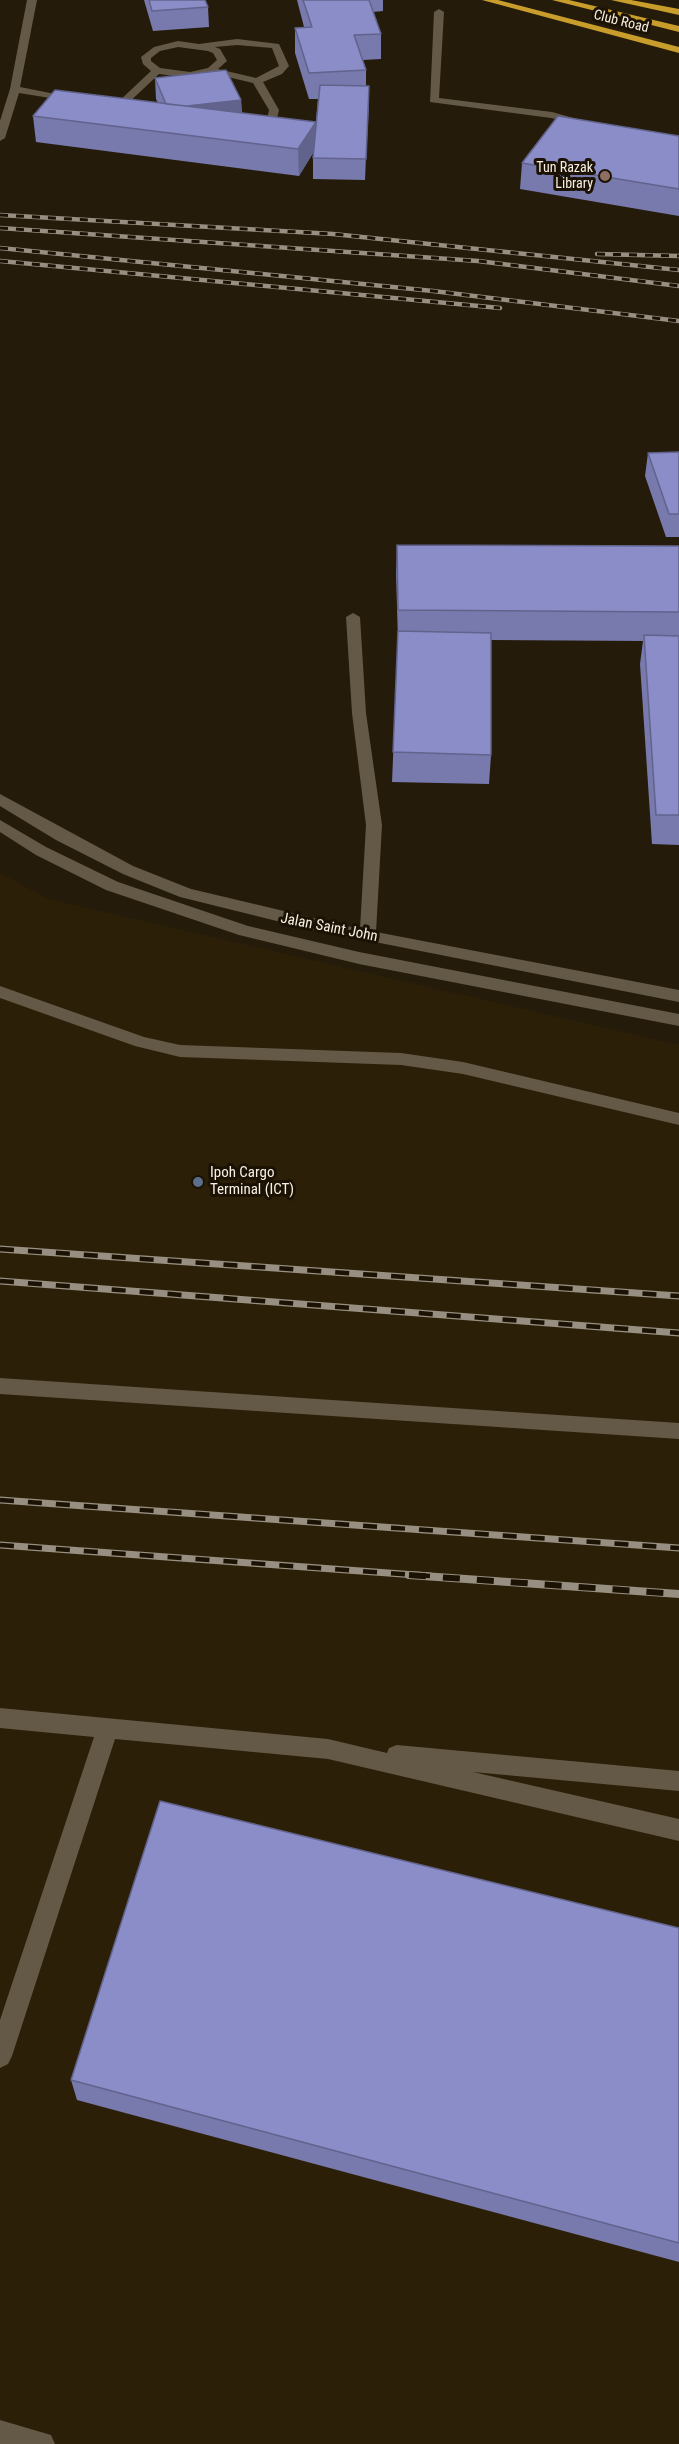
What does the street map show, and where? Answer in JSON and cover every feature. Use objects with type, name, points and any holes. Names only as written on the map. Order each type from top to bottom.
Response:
[{"type":"highway","name":"Club Road","points":[[487,0],[679,50]]},
{"type":"highway","points":[[558,0],[679,29]]},
{"type":"highway","points":[[616,0],[679,11]]},
{"type":"highway","name":"Club Road","points":[[642,0],[679,11]]},
{"type":"street","points":[[0,138],[15,89],[32,0]]},
{"type":"street","points":[[439,12],[434,100],[552,115],[596,128]]},
{"type":"street","points":[[237,42],[276,46],[284,66],[279,72],[257,81],[211,70],[178,75],[157,71],[146,62],[146,57],[157,49],[178,44],[237,42]]},
{"type":"street","points":[[201,45],[218,51],[221,56],[222,61],[211,70]]},
{"type":"street","points":[[96,102],[119,106],[157,71]]},
{"type":"street","points":[[257,81],[274,111],[269,133]]},
{"type":"street","points":[[15,89],[84,100]]},
{"type":"street","points":[[353,617],[359,713],[374,825],[368,936]]},
{"type":"street","name":"Jalan Saint John","points":[[0,799],[61,836],[128,870],[186,893],[258,913],[368,936],[679,996]]},
{"type":"street","name":"Jalan Saint John","points":[[0,825],[41,851],[112,886],[245,931],[359,958],[679,1020]]},
{"type":"street","points":[[0,992],[141,1042],[180,1051],[401,1059],[463,1068],[679,1119]]},
{"type":"street","points":[[0,1386],[679,1431]]},
{"type":"street","points":[[0,1718],[679,1781]]},
{"type":"street","points":[[0,2056],[108,1728]]},
{"type":"street","points":[[328,1749],[679,1830]]},
{"type":"street","points":[[0,2433],[42,2444]]},
{"type":"shaded area","points":[[0,873],[48,899],[679,1045],[679,2444],[0,2444]]},
{"type":"building","points":[[149,0],[205,0],[208,7],[152,11]]},
{"type":"building","points":[[303,0],[369,0],[381,34],[354,35],[366,70],[309,73],[295,28],[312,27]]},
{"type":"building","points":[[226,70],[241,100],[187,106],[166,104],[155,78]]},
{"type":"building","points":[[320,85],[369,86],[366,159],[313,158]]},
{"type":"building","points":[[55,90],[316,122],[298,149],[33,116]]},
{"type":"building","points":[[558,116],[679,136],[679,189],[522,163]]},
{"type":"building","points":[[679,452],[679,514],[669,514],[648,453]]},
{"type":"building","points":[[397,545],[679,546],[679,612],[398,610]]},
{"type":"building","points":[[398,631],[491,633],[491,755],[393,752]]},
{"type":"building","points":[[644,635],[679,636],[679,815],[656,815]]},
{"type":"building","points":[[160,1801],[679,1928],[679,2243],[71,2080]]},
{"type":"railway","points":[[0,215],[333,234],[679,270]]},
{"type":"railway","points":[[0,228],[478,261],[679,286]]},
{"type":"railway","points":[[0,248],[433,291],[679,321]]},
{"type":"railway","points":[[597,254],[679,256]]},
{"type":"railway","points":[[0,261],[500,308]]},
{"type":"railway","points":[[0,1249],[679,1296]]},
{"type":"railway","points":[[0,1281],[679,1333]]},
{"type":"railway","points":[[0,1500],[679,1548]]},
{"type":"railway","points":[[0,1545],[430,1576]]},
{"type":"railway","points":[[409,1575],[679,1594]]},
{"type":"place","name":"Tun Razak Library","points":[[605,176]]},
{"type":"place","name":"Ipoh Cargo Terminal (ICT)","points":[[198,1182]]}]
